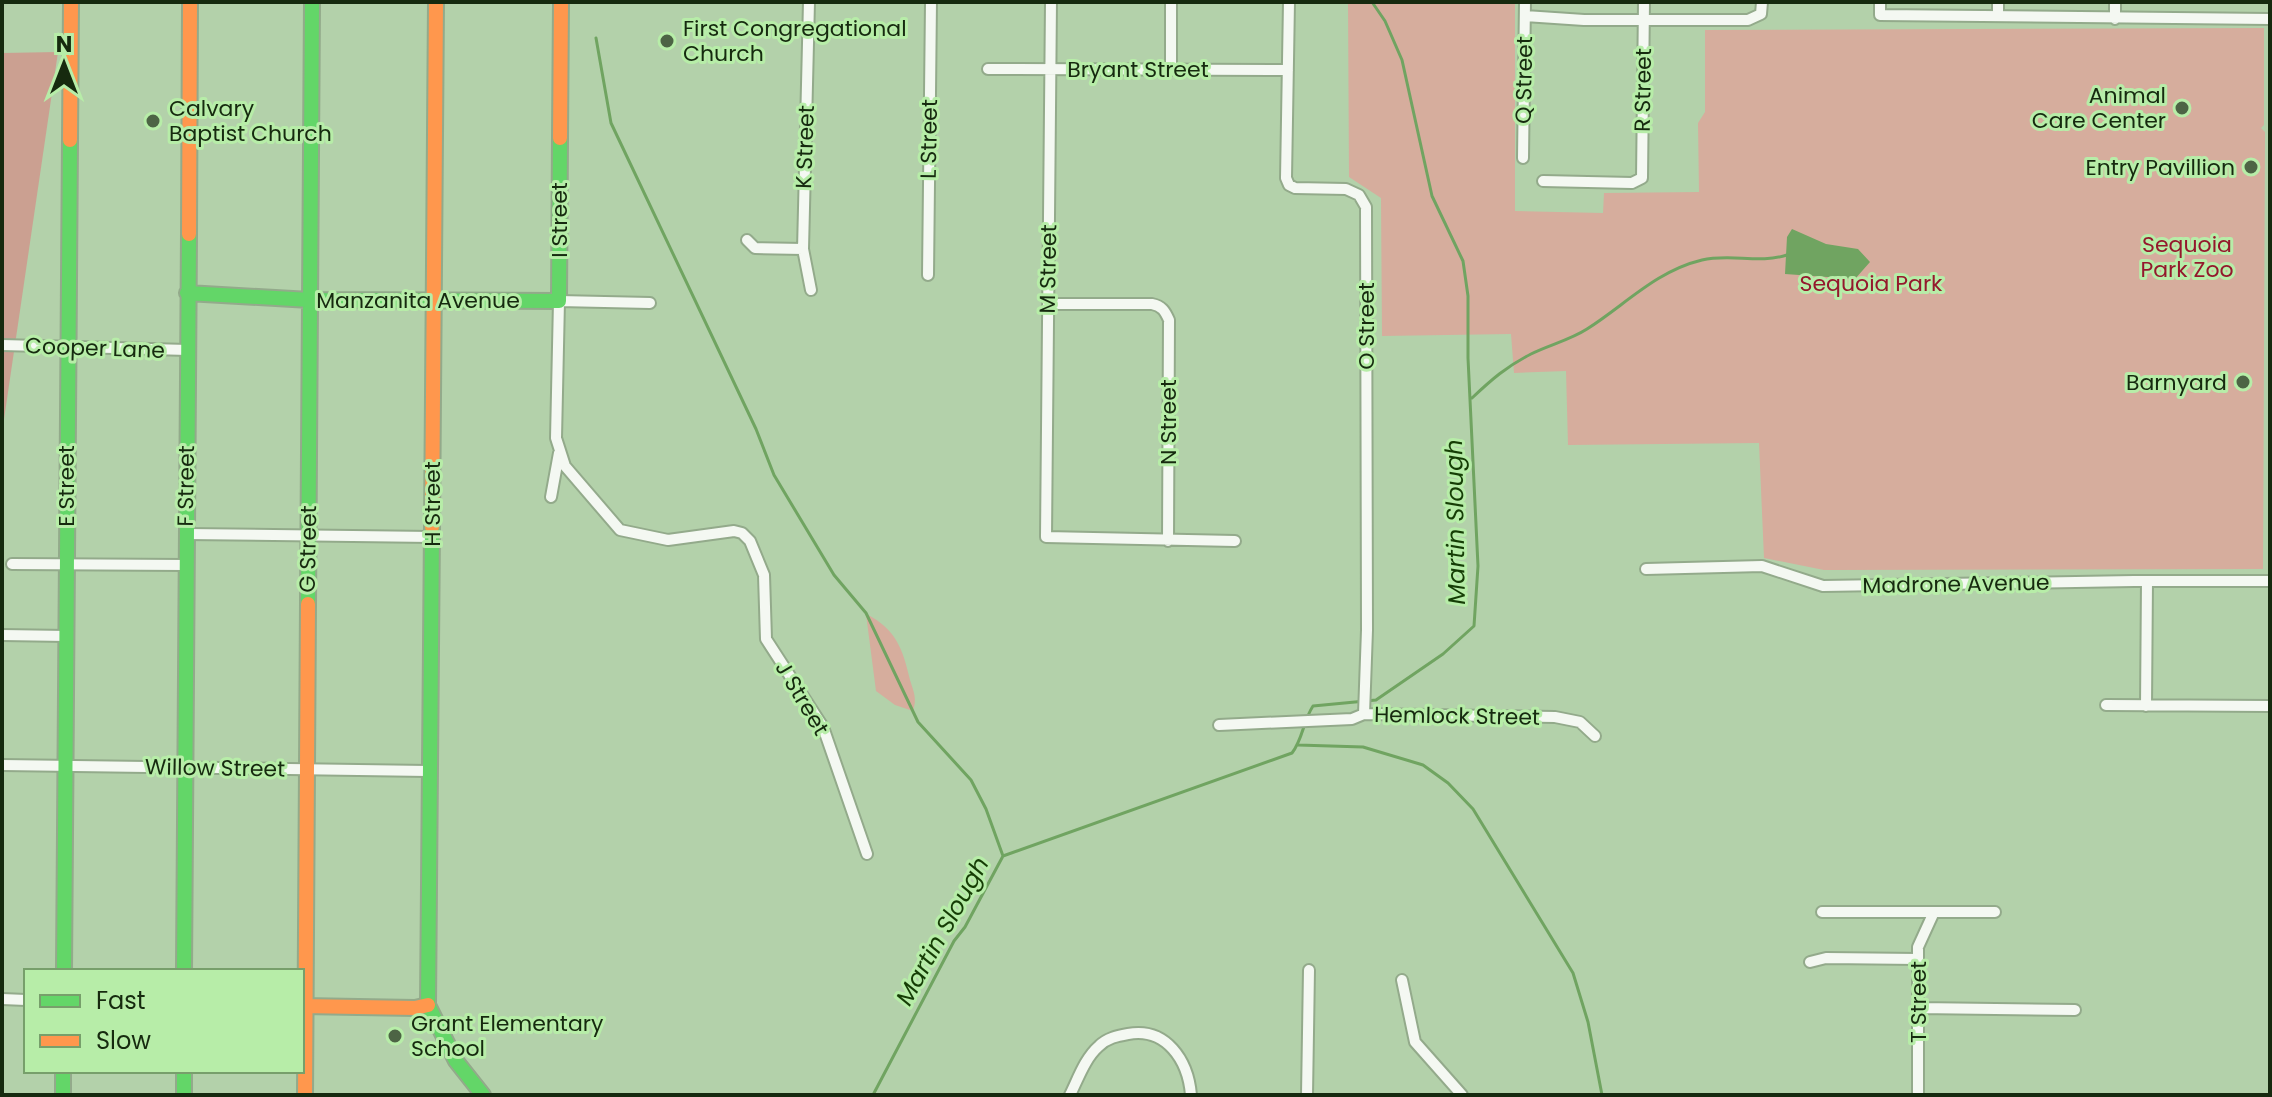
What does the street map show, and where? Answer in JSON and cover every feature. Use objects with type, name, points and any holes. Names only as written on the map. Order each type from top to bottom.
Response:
[{"type":"street","name":"E Street","points":[[64,969],[71,2]]},
{"type":"street","name":"F Street","points":[[184,969],[190,2]]},
{"type":"street","name":"G Street","points":[[305,1095],[312,2]]},
{"type":"street","name":"H Street","points":[[428,1005],[436,2]]},
{"type":"street","name":"I Street","points":[[559,451],[556,438],[561,2]]},
{"type":"street","name":"K Street","points":[[809,2],[803,249],[811,290]]},
{"type":"street","name":"L Street","points":[[928,275],[931,2]]},
{"type":"street","name":"M Street","points":[[1051,2],[1046,537],[1168,541]]},
{"type":"street","points":[[1171,2],[1171,69]]},
{"type":"street","name":"O Street","points":[[1289,2],[1286,178],[1289,185],[1295,188],[1346,189],[1359,195],[1366,207],[1367,630],[1364,714]]},
{"type":"street","name":"Q Street","points":[[1523,158],[1525,2]]},
{"type":"street","name":"R Street","points":[[1543,181],[1632,183],[1642,178],[1644,2]]},
{"type":"street","points":[[1525,16],[1644,21],[1748,20],[1761,14],[1762,2]]},
{"type":"street","points":[[1880,2],[1880,15],[2270,19]]},
{"type":"street","points":[[1998,2],[1998,16]]},
{"type":"street","points":[[2115,2],[2115,19]]},
{"type":"street","name":"Bryant Street","points":[[988,69],[1288,70]]},
{"type":"street","points":[[747,240],[755,248],[803,249]]},
{"type":"street","name":"Manzanita Avenue","points":[[187,293],[310,300],[650,303]]},
{"type":"street","name":"N Street","points":[[1048,304],[1161,306],[1169,320],[1168,541]]},
{"type":"street","name":"Cooper Lane","points":[[2,345],[188,350]]},
{"type":"street","points":[[551,497],[559,451]]},
{"type":"street","name":"J Street","points":[[559,451],[565,466],[620,530],[668,540],[734,531],[742,533],[750,541],[764,575],[766,639],[823,727],[867,854]]},
{"type":"street","points":[[186,534],[432,537]]},
{"type":"street","points":[[1168,541],[1235,541]]},
{"type":"street","points":[[12,564],[185,565]]},
{"type":"street","name":"Madrone Avenue","points":[[1646,569],[1762,566],[1823,586],[2270,581]]},
{"type":"street","points":[[2146,706],[2147,581]]},
{"type":"street","points":[[2,635],[67,636]]},
{"type":"street","points":[[2106,705],[2270,706]]},
{"type":"street","name":"Hemlock Street","points":[[1219,725],[1352,719],[1364,714],[1555,717],[1580,722],[1595,736]]},
{"type":"street","name":"Willow Street","points":[[2,765],[428,771]]},
{"type":"street","points":[[1822,912],[1995,912]]},
{"type":"street","name":"T Street","points":[[1918,1095],[1918,947],[1934,912]]},
{"type":"street","points":[[1810,962],[1826,958],[1918,959]]},
{"type":"street","points":[[1307,1095],[1309,970]]},
{"type":"street","points":[[1402,980],[1415,1042],[1462,1095]]},
{"type":"street","points":[[2,999],[24,1000]]},
{"type":"street","points":[[304,1006],[415,1008],[428,1005],[456,1061],[483,1095]]},
{"type":"street","points":[[1918,1008],[2075,1010]]},
{"type":"street","points":[[1070,1095],[1091,1054],[1100,1044],[1113,1037],[1141,1033],[1158,1036],[1174,1048],[1188,1079],[1191,1095]]},
{"type":"street","points":[[63,1073],[63,1095]]},
{"type":"street","points":[[184,1073],[184,1095]]},
{"type":"green space","name":"Sequoia Park","points":[[1348,2],[1515,2],[1515,211],[1603,213],[1604,193],[1699,192],[1698,123],[1705,112],[1705,30],[2264,28],[2264,125],[2261,128],[2265,132],[2263,569],[1824,570],[1764,558],[1759,443],[1568,445],[1566,371],[1514,373],[1511,334],[1382,336],[1381,198],[1349,177]]},
{"type":"green space","points":[[866,614],[885,626],[901,649],[914,696],[913,711],[895,705],[876,691]]},
{"type":"shaded area","points":[[58,52],[2,433],[2,53]]},
{"type":"shaded area","points":[[1792,229],[1826,244],[1858,249],[1870,262],[1855,279],[1785,274],[1787,237]]},
{"type":"waterway","name":"Martin Slough","points":[[873,1095],[954,941],[965,927],[1003,856],[1292,753],[1313,706],[1376,700],[1443,654],[1474,626],[1478,566],[1468,296],[1463,261],[1432,196],[1402,60],[1385,21],[1372,2]]},
{"type":"waterway","points":[[596,38],[611,123],[756,429],[774,475],[834,575],[866,613],[918,722],[971,780],[986,809],[1003,856]]},
{"type":"waterway","points":[[1472,398],[1514,363],[1580,333],[1685,265],[1713,258],[1766,259],[1787,255]]},
{"type":"waterway","points":[[1298,745],[1363,747],[1423,765],[1448,783],[1473,809],[1573,973],[1588,1022],[1602,1095]]},
{"type":"traffic: fast","points":[[308,604],[312,2]]},
{"type":"traffic: fast","points":[[187,293],[310,300],[559,301],[560,138]]},
{"type":"traffic: fast","points":[[64,969],[70,140]]},
{"type":"traffic: fast","points":[[184,969],[189,234]]},
{"type":"traffic: fast","points":[[432,527],[428,1005],[456,1061],[483,1095]]},
{"type":"traffic: fast","points":[[63,1073],[63,1095]]},
{"type":"traffic: fast","points":[[184,1073],[184,1095]]},
{"type":"traffic: slow","points":[[70,140],[71,2]]},
{"type":"traffic: slow","points":[[189,234],[190,2]]},
{"type":"traffic: slow","points":[[432,527],[436,2]]},
{"type":"traffic: slow","points":[[560,138],[561,2]]},
{"type":"traffic: slow","points":[[305,1095],[308,604]]},
{"type":"traffic: slow","points":[[304,1006],[415,1008],[428,1005]]},
{"type":"place","name":"First Congregational Church","points":[[667,41]]},
{"type":"place","name":"Animal Care Center","points":[[2182,108]]},
{"type":"place","name":"Calvary Baptist Church","points":[[153,121]]},
{"type":"place","name":"Entry Pavillion","points":[[2251,167]]},
{"type":"place","name":"Barnyard","points":[[2243,382]]},
{"type":"place","name":"Grant Elementary School","points":[[395,1036]]},
{"type":"park label","name":"Sequoia Park Zoo","points":[[2187,256]]}]
